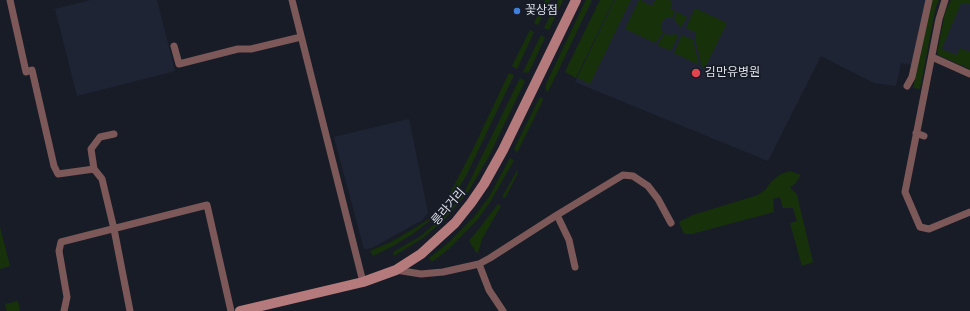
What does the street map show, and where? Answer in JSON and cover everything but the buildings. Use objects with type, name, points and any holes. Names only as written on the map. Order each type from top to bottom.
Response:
[{"type":"main road","name":"릉라거리","points":[[240,311],[363,282],[396,270],[421,254],[455,223],[476,197],[503,150],[576,0]]},
{"type":"street","points":[[10,0],[26,72],[32,70],[54,166],[58,174],[94,169]]},
{"type":"street","points":[[292,0],[363,282]]},
{"type":"street","points":[[907,86],[912,77],[929,0]]},
{"type":"street","points":[[945,0],[939,19],[905,192],[920,227],[929,229],[970,212]]},
{"type":"street","points":[[174,46],[179,64],[238,49],[251,49],[301,37]]},
{"type":"street","points":[[932,57],[970,74]]},
{"type":"street","points":[[916,133],[924,136]]},
{"type":"street","points":[[114,134],[100,137],[91,149],[94,169],[102,179],[114,229],[130,311]]},
{"type":"street","points":[[396,270],[421,274],[443,272],[479,264],[623,175],[633,176],[648,186],[658,199],[672,223]]},
{"type":"street","points":[[64,311],[67,297],[59,251],[61,242],[207,205],[232,311]]},
{"type":"street","points":[[557,215],[569,240],[575,268]]},
{"type":"street","points":[[479,264],[489,290],[503,311]]},
{"type":"shaded area","points":[[91,0],[157,0],[175,71],[77,96],[55,9]]},
{"type":"shaded area","name":"김만유병원","points":[[614,0],[927,0],[912,65],[901,63],[896,86],[874,83],[821,56],[768,161],[575,82]]},
{"type":"shaded area","points":[[960,0],[970,0],[970,69],[939,56],[942,42]]},
{"type":"shaded area","points":[[409,119],[428,213],[422,220],[372,248],[364,249],[334,137]]},
{"type":"green space","points":[[545,0],[550,0],[538,25],[534,23]]},
{"type":"green space","points":[[558,0],[563,0],[549,30],[544,28]]},
{"type":"green space","points":[[586,0],[592,0],[548,92],[546,90],[546,84]]},
{"type":"green space","points":[[600,0],[614,0],[576,78],[565,72]]},
{"type":"green space","points":[[615,0],[631,0],[590,84],[577,78]]},
{"type":"green space","points":[[639,0],[642,0],[652,6],[655,0],[670,0],[672,3],[671,9],[675,11],[672,18],[666,18],[662,22],[661,29],[663,33],[655,43],[625,29]]},
{"type":"green space","points":[[931,0],[939,0],[936,6],[920,89],[913,88]]},
{"type":"green space","points":[[951,0],[970,0],[970,4],[961,4],[942,48],[943,50],[957,55],[960,48],[970,52],[970,69],[938,55],[937,53],[945,12]]},
{"type":"green space","points":[[695,8],[727,23],[705,68],[702,67],[695,38],[696,33],[686,28]]},
{"type":"green space","points":[[677,12],[687,17],[681,28],[674,19]]},
{"type":"green space","points":[[530,30],[534,32],[517,69],[512,66]]},
{"type":"green space","points":[[665,34],[675,34],[678,36],[671,51],[657,45]]},
{"type":"green space","points":[[541,35],[545,38],[529,72],[523,72]]},
{"type":"green space","points":[[682,35],[693,40],[699,65],[674,53]]},
{"type":"green space","points":[[509,73],[514,75],[467,174],[451,199],[443,207],[473,149]]},
{"type":"green space","points":[[520,78],[525,81],[489,156],[468,192],[443,221],[423,238],[394,256],[393,252],[421,236],[441,218],[456,203],[466,189]]},
{"type":"green space","points":[[540,97],[543,100],[518,151],[516,152],[514,149]]},
{"type":"green space","points":[[510,158],[514,160],[492,199],[478,219],[450,248],[432,262],[429,258],[447,244],[474,217],[489,197]]},
{"type":"green space","points":[[518,169],[517,175],[505,198],[502,197]]},
{"type":"green space","points":[[790,171],[801,175],[795,184],[790,187],[797,195],[813,262],[802,266],[790,223],[797,221],[793,208],[783,208],[780,197],[773,199],[774,212],[692,234],[684,234],[679,222],[693,215],[758,195],[781,174]]},
{"type":"green space","points":[[498,204],[501,206],[482,239],[478,253],[475,252],[469,241]]},
{"type":"green space","points":[[443,207],[427,223],[411,235],[373,256],[370,251],[391,242],[415,228],[431,218]]},
{"type":"green space","points":[[0,227],[10,266],[0,269]]},
{"type":"green space","points":[[18,301],[20,311],[7,311],[5,304]]},
{"type":"place","name":"꽃상점","points":[[517,11]]},
{"type":"place","name":"김만유병원","points":[[696,73]]}]
